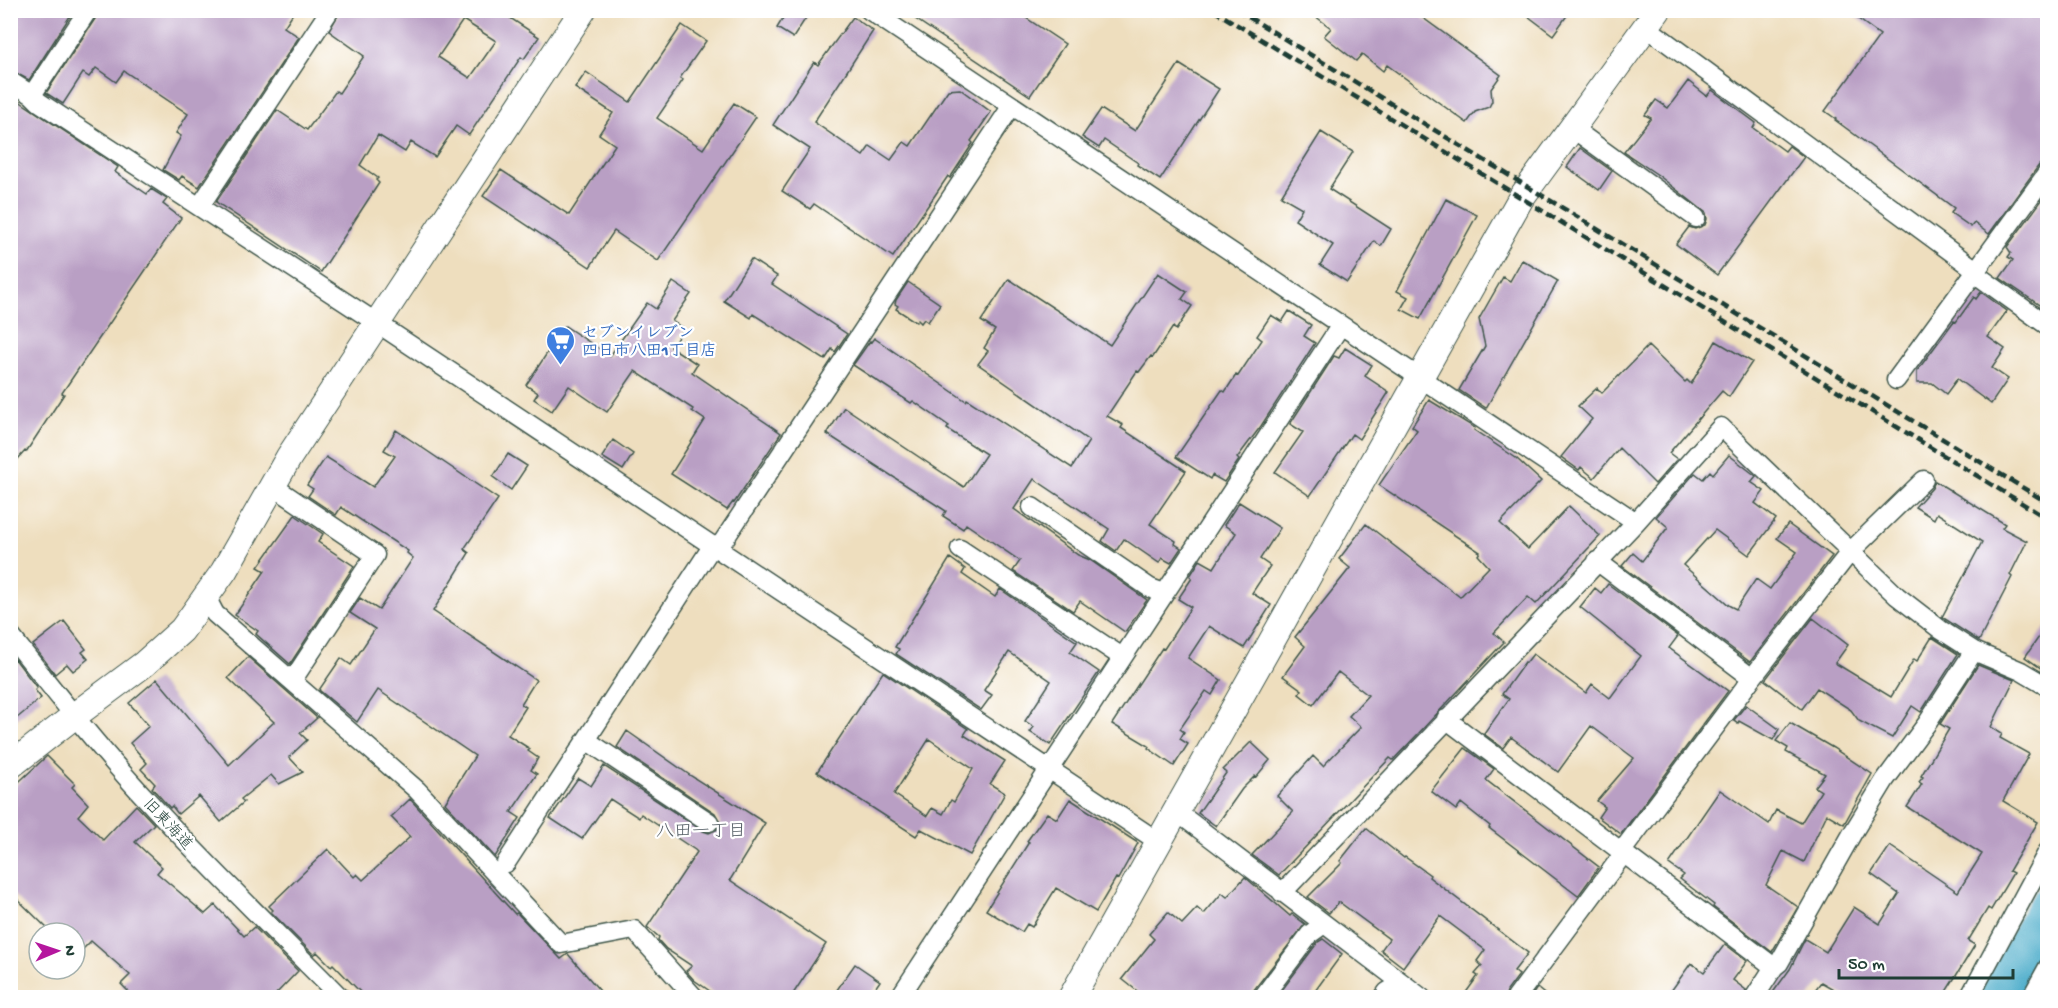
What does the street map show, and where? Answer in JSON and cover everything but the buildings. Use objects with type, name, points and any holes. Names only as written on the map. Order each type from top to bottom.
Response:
[{"type":"street","points":[[32,95],[88,10]]},
{"type":"street","points":[[200,206],[330,10]]},
{"type":"street","points":[[10,766],[144,664],[182,630],[224,572],[289,458],[583,10]]},
{"type":"street","points":[[869,10],[1011,107],[1636,522]]},
{"type":"street","points":[[1071,998],[1521,198],[1652,19],[2048,326]]},
{"type":"street","points":[[10,81],[1159,842]]},
{"type":"street","points":[[506,863],[1011,107]]},
{"type":"street","points":[[1572,128],[1696,218]]},
{"type":"street","points":[[1896,380],[2048,172]]},
{"type":"street","points":[[899,998],[1341,325]]},
{"type":"street","points":[[1282,893],[1636,522],[1721,427],[1897,596],[1974,651],[2021,671],[2048,687]]},
{"type":"street","points":[[1516,998],[1752,678],[1850,552],[1924,480]]},
{"type":"street","points":[[273,486],[375,555],[292,681]]},
{"type":"street","points":[[1032,507],[1150,588],[1164,593]]},
{"type":"street","points":[[960,549],[1122,657]]},
{"type":"street","points":[[1597,561],[1752,678]]},
{"type":"street","points":[[206,597],[215,614],[417,790],[561,944],[634,930],[695,998]]},
{"type":"street","name":"旧東海道","points":[[10,635],[74,716],[148,802],[341,998]]},
{"type":"street","points":[[1754,998],[1798,932],[1852,834],[1885,780],[1929,722],[1974,651]]},
{"type":"street","points":[[1446,720],[1774,968]]},
{"type":"street","points":[[586,740],[709,822]]},
{"type":"street","points":[[1177,812],[1422,998]]},
{"type":"street","points":[[1969,998],[2048,851]]},
{"type":"street","points":[[1262,998],[1310,934],[1324,924]]},
{"type":"street","points":[[2031,998],[2048,967]]},
{"type":"street","points":[[1383,998],[1387,992],[1402,983]]},
{"type":"waterway","points":[[1998,998],[2048,908]]},
{"type":"railway","points":[[1213,10],[2048,519]]},
{"type":"railway","points":[[1237,10],[2048,503]]},
{"type":"place","name":"セブンイレブン 四日市八田1丁目店","points":[[561,366]]},
{"type":"district","name":"八田一丁目","points":[[701,830]]}]
